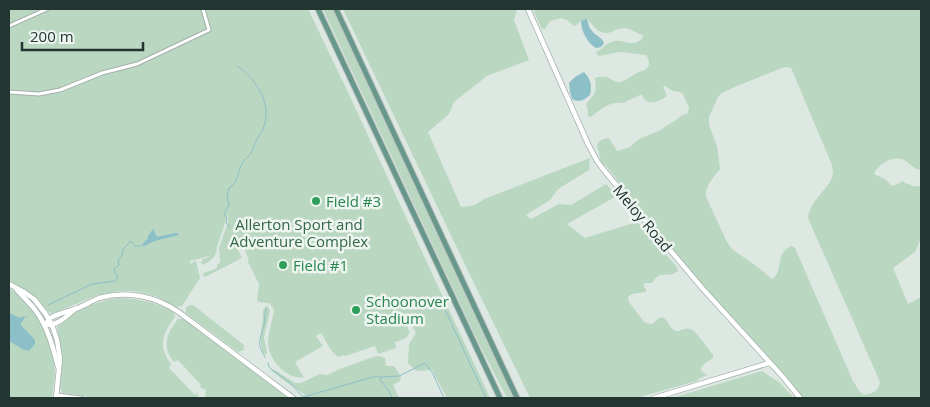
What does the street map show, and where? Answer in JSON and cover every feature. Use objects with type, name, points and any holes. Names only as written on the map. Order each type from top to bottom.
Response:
[{"type":"main road","points":[[318,9],[500,398]]},
{"type":"main road","points":[[336,9],[517,398]]},
{"type":"street","points":[[9,26],[47,9]]},
{"type":"street","points":[[9,92],[39,94],[60,90],[102,73],[137,64],[210,30],[203,9]]},
{"type":"street","name":"Meloy Road","points":[[528,9],[597,161],[702,289],[800,398]]},
{"type":"street","points":[[9,284],[34,300],[49,319],[52,326],[60,359],[56,396],[81,398]]},
{"type":"street","points":[[15,288],[36,310],[45,325],[54,349],[58,368]]},
{"type":"street","points":[[45,325],[49,319],[56,315],[100,298],[115,295],[146,296],[171,306],[293,398]]},
{"type":"street","points":[[45,325],[52,326],[77,308]]},
{"type":"street","points":[[654,398],[769,363]]},
{"type":"green space","name":"Allerton Sport and Adventure Complex","points":[[9,9],[308,9],[490,398],[447,398],[432,370],[416,371],[408,363],[409,344],[416,333],[407,317],[400,320],[401,322],[406,321],[410,331],[407,337],[395,342],[396,348],[378,354],[375,346],[338,357],[331,350],[321,333],[316,336],[323,346],[295,362],[304,378],[285,372],[272,358],[268,346],[268,337],[274,312],[273,307],[269,303],[258,302],[259,284],[248,262],[249,260],[241,240],[235,240],[234,242],[242,258],[205,277],[203,276],[204,273],[217,268],[220,262],[219,248],[228,222],[228,214],[213,258],[203,265],[201,262],[203,259],[209,256],[190,261],[190,264],[196,261],[200,278],[182,306],[177,307],[155,296],[135,291],[120,291],[97,295],[52,314],[46,310],[31,294],[9,280]]},
{"type":"green space","points":[[323,9],[333,9],[514,398],[507,398],[477,340]]},
{"type":"green space","points":[[343,9],[517,9],[514,20],[529,60],[487,76],[454,102],[449,114],[428,132],[461,207],[475,205],[484,199],[590,158],[589,170],[558,189],[550,200],[526,215],[531,219],[559,204],[571,205],[606,184],[617,196],[567,224],[585,238],[637,222],[677,267],[678,271],[658,276],[652,283],[644,283],[646,292],[632,294],[628,297],[629,302],[645,323],[652,324],[658,319],[665,318],[673,329],[677,331],[688,328],[692,330],[713,355],[713,358],[701,368],[701,371],[708,375],[697,381],[636,398],[530,398]]},
{"type":"green space","points":[[535,9],[921,9],[921,170],[904,160],[895,159],[886,161],[874,174],[885,179],[892,186],[902,181],[911,185],[921,186],[921,238],[915,252],[893,268],[908,304],[921,297],[921,398],[803,398],[776,365],[729,316],[673,251],[606,166],[601,163],[597,145],[601,140],[609,138],[618,151],[630,147],[639,139],[661,130],[688,113],[689,108],[683,94],[665,86],[663,87],[667,96],[660,100],[650,102],[640,95],[623,103],[611,104],[592,116],[588,116],[586,104],[595,93],[595,79],[597,77],[606,77],[618,82],[626,80],[649,66],[646,55],[620,52],[599,56],[596,52],[614,41],[638,42],[642,39],[643,35],[624,28],[604,33],[586,19],[574,26],[561,18],[550,21],[545,29],[542,29],[534,12]],"holes":[[[785,67],[791,68],[832,165],[832,178],[813,205],[808,218],[880,382],[876,390],[864,395],[853,381],[795,248],[792,246],[783,253],[778,272],[772,279],[732,249],[706,197],[708,186],[720,169],[717,146],[709,125],[709,117],[718,97],[737,86]]]},
{"type":"green space","points":[[9,288],[26,302],[45,330],[55,367],[52,398],[9,398]]},
{"type":"green space","points":[[116,298],[146,301],[174,312],[175,317],[167,329],[163,340],[164,351],[171,364],[169,368],[195,395],[198,393],[198,398],[90,398],[63,393],[60,389],[62,356],[57,327],[76,312]]},
{"type":"green space","points":[[193,305],[244,345],[244,350],[238,352],[186,313],[186,308]]},
{"type":"green space","points":[[267,306],[270,311],[264,337],[267,353],[265,355],[262,350],[261,339],[263,310]]},
{"type":"green space","points":[[178,319],[183,319],[288,398],[205,398],[206,390],[199,387],[201,385],[178,360],[174,362],[168,351],[168,335]]},
{"type":"green space","points":[[376,356],[385,358],[386,366],[394,366],[401,377],[400,381],[393,385],[399,398],[309,398],[270,370],[276,371],[295,383],[301,383],[320,374],[327,375]]},
{"type":"green space","points":[[762,371],[780,383],[794,398],[672,398]]},
{"type":"water","points":[[587,19],[591,30],[604,43],[601,47],[596,48],[590,44],[582,29],[581,21]]},
{"type":"water","points":[[584,72],[590,83],[590,95],[577,101],[572,99],[569,83]]},
{"type":"water","points":[[153,229],[157,237],[175,233],[179,235],[141,246]]},
{"type":"water","points":[[9,313],[20,318],[24,316],[21,325],[35,340],[35,344],[29,351],[9,341]]},
{"type":"waterway","points":[[230,227],[226,223],[227,219],[224,214],[229,205],[227,196],[229,188],[235,183],[241,165],[252,151],[266,120],[264,102],[257,85],[237,66]]},
{"type":"waterway","points":[[48,305],[92,284],[115,281],[118,278],[114,269],[119,265],[118,260],[122,255],[123,249],[131,241],[135,246],[141,246]]},
{"type":"waterway","points":[[442,303],[486,398]]},
{"type":"waterway","points":[[265,357],[260,348],[260,341],[266,308]]},
{"type":"waterway","points":[[268,363],[269,367],[291,384],[303,397],[373,377],[378,376],[381,378]]},
{"type":"waterway","points":[[392,398],[380,380],[381,377],[399,376],[425,363],[433,374],[444,398]]},
{"type":"place","name":"Field #3","points":[[316,201]]},
{"type":"place","name":"Field #1","points":[[283,265]]},
{"type":"place","name":"Schoonover Stadium","points":[[356,310]]}]
